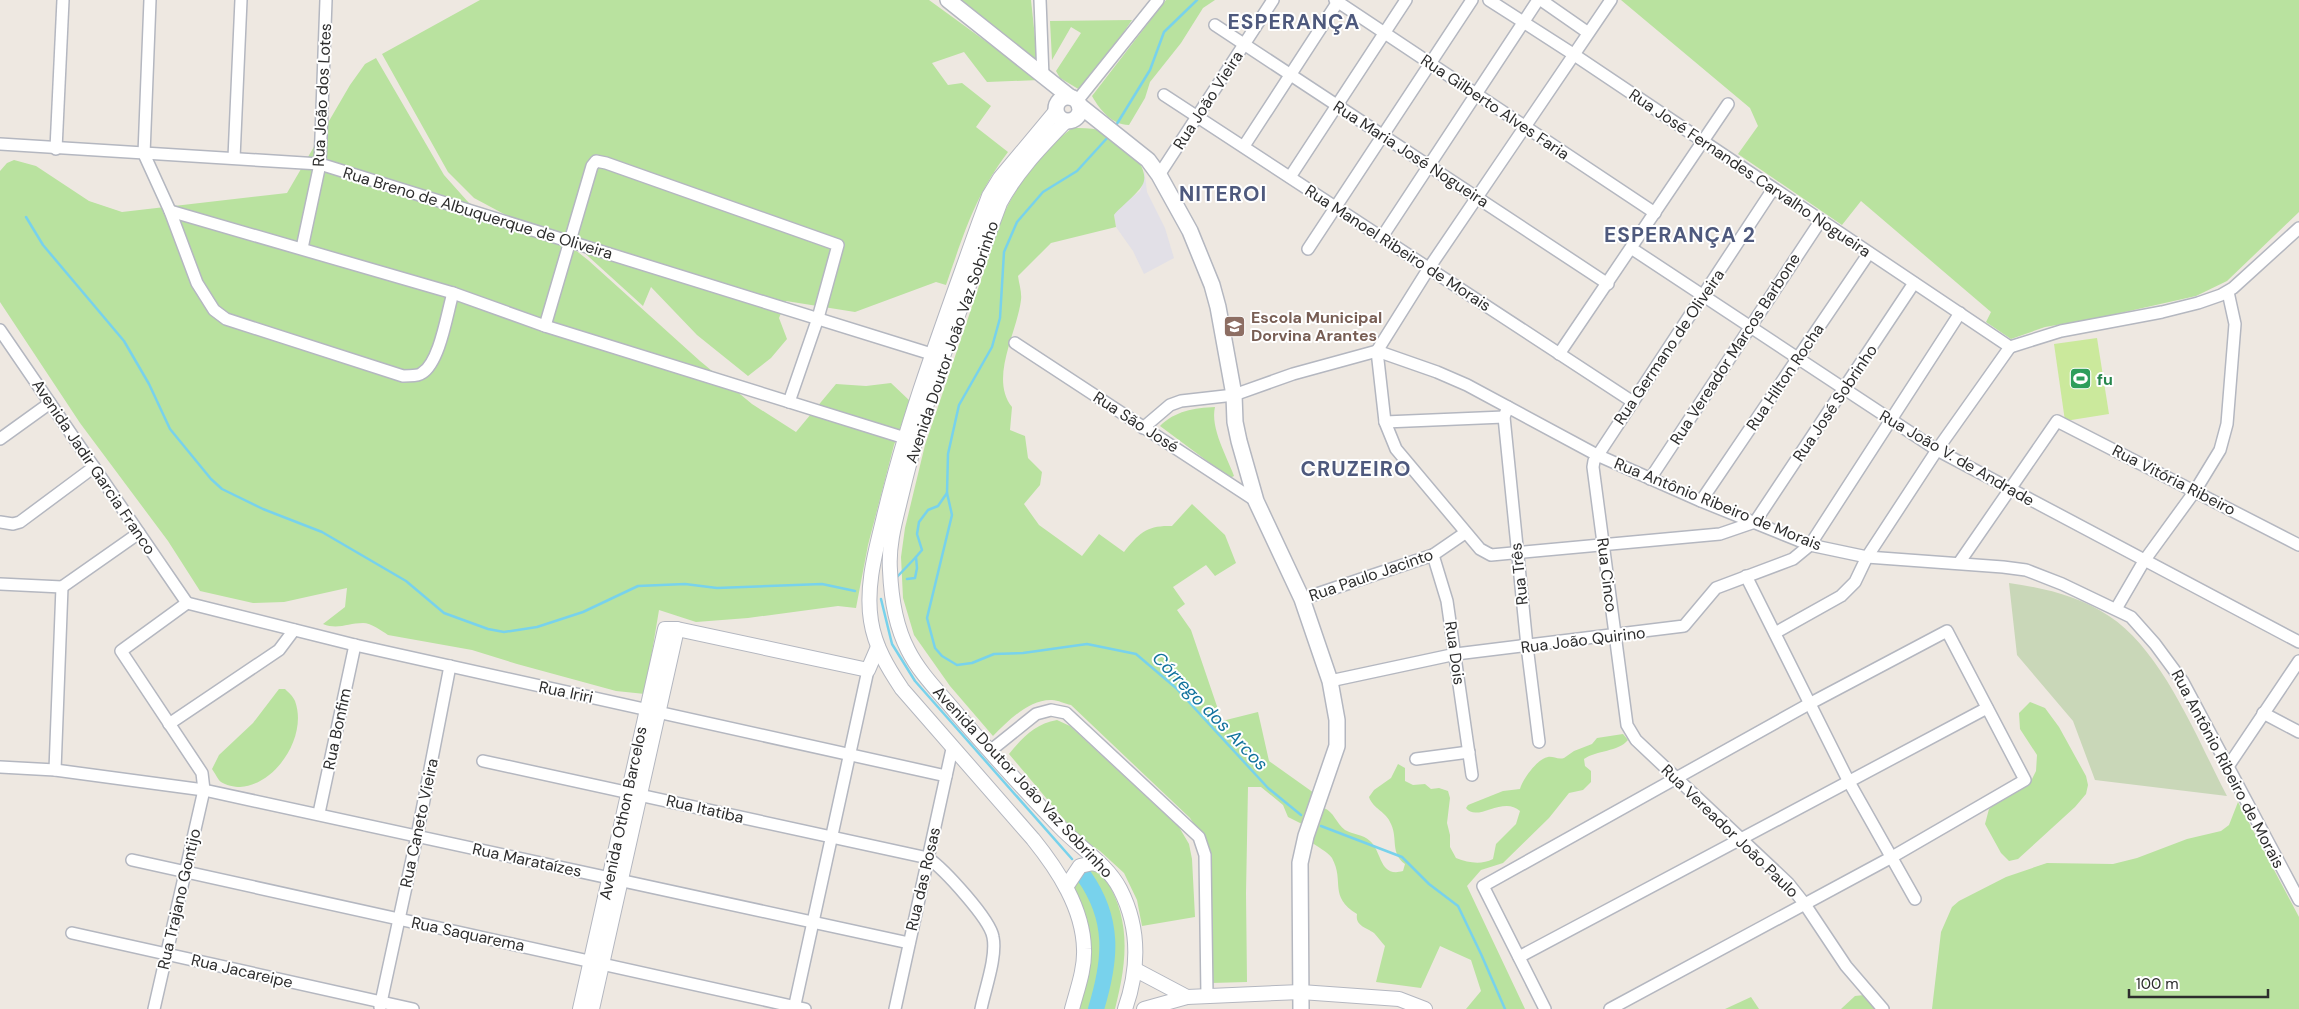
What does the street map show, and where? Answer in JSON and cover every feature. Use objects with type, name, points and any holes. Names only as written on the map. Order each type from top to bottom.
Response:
[{"type":"main road","points":[[954,2],[1044,78],[1076,101],[1148,160],[1159,175],[1190,231],[1212,285],[1234,395],[1235,422],[1256,501],[1302,599],[1330,681],[1337,720],[1337,746],[1306,836],[1300,862],[1301,1009]]},
{"type":"main road","points":[[1044,78],[1062,115],[1107,127]]},
{"type":"main road","points":[[1062,115],[1059,100],[1076,101]]},
{"type":"main road","points":[[1062,115],[1078,115],[1076,101]]},
{"type":"street","points":[[56,149],[63,0]]},
{"type":"street","points":[[150,0],[144,154],[170,211],[197,283],[214,310],[226,319],[403,376],[420,375],[429,367],[438,346],[453,293]]},
{"type":"street","points":[[234,158],[241,0]]},
{"type":"street","name":"Rua João dos Lotes","points":[[302,248],[320,164],[326,0]]},
{"type":"street","points":[[1040,0],[1044,78]]},
{"type":"street","points":[[1076,101],[1158,0]]},
{"type":"street","name":"Rua João Vieira","points":[[1159,175],[1273,0]]},
{"type":"street","points":[[1290,177],[1406,0]]},
{"type":"street","points":[[1308,249],[1472,0]]},
{"type":"street","name":"Rua José Fernandes Carvalho Nogueira","points":[[1489,0],[1573,54],[1703,143],[2010,347]]},
{"type":"street","points":[[1382,237],[1522,22],[1539,0],[1587,32]]},
{"type":"street","points":[[1611,0],[1587,32],[1429,268],[1377,351],[1385,422],[1396,449],[1464,533],[1480,550],[1491,555],[1720,534],[1756,522]]},
{"type":"street","points":[[1244,146],[1337,1]]},
{"type":"street","name":"Rua Gilberto Alves Faria","points":[[1337,1],[1655,213]]},
{"type":"street","name":"Rua Maria José Nogueira","points":[[1215,25],[1608,284]]},
{"type":"street","name":"Rua Manoel Ribeiro de Morais","points":[[1164,95],[1633,402]]},
{"type":"street","points":[[1559,354],[1728,104]]},
{"type":"street","name":"Avenida Doutor João Vaz Sobrinho","points":[[1062,115],[1000,178],[989,196],[938,356],[908,469],[894,530],[890,571],[898,621],[908,649],[926,677],[990,751],[1062,829],[1102,866],[1120,888],[1128,910],[1134,936],[1136,970],[1125,1009]]},
{"type":"street","name":"Rua Breno de Albuquerque de Oliveira","points":[[0,144],[320,164],[938,356]]},
{"type":"street","points":[[545,326],[592,166],[596,161],[606,163],[838,245],[818,318],[789,402]]},
{"type":"street","name":"Rua Germano de Oliveira","points":[[1597,455],[1773,189]]},
{"type":"street","points":[[170,211],[453,293],[545,326],[905,438]]},
{"type":"street","name":"Rua Vereador Marcos Barbone","points":[[1650,479],[1821,220]]},
{"type":"street","points":[[1774,633],[1842,596],[1855,582],[1868,557],[1937,450],[2010,347],[2061,331],[2180,307],[2228,292],[2299,228]]},
{"type":"street","name":"Rua João V. de Andrade","points":[[1631,248],[1891,422],[1937,450],[2299,642]]},
{"type":"street","name":"Rua Hilton Rocha","points":[[1701,501],[1869,253]]},
{"type":"street","name":"Rua José Sobrinho","points":[[1756,522],[1914,283]]},
{"type":"street","points":[[2116,609],[2144,561],[2195,491],[2220,450],[2227,424],[2235,324],[2228,292]]},
{"type":"street","name":"Rua João Quirino","points":[[1330,681],[1456,654],[1684,626],[1716,588],[1793,559],[1810,545],[1960,313]]},
{"type":"street","name":"Avenida Jadir Garcia Franco","points":[[2,338],[50,403],[187,603]]},
{"type":"street","name":"Rua São José","points":[[1015,343],[1256,501]]},
{"type":"street","points":[[1144,428],[1170,405],[1181,401],[1234,395],[1293,374],[1377,351]]},
{"type":"street","name":"Rua Antônio Ribeiro de Morais","points":[[1377,351],[1436,372],[1506,412],[1650,479],[1810,545],[1868,557],[2026,570],[2062,584],[2131,617],[2176,670],[2299,900]]},
{"type":"street","name":"Avenida Doutor João Vaz Sobrinho","points":[[938,356],[905,438],[876,552],[869,599],[871,621],[878,647],[889,670],[902,689],[952,749],[1033,839],[1054,865],[1066,887],[1080,923],[1084,949],[1082,972],[1072,1009]]},
{"type":"street","points":[[0,439],[50,403]]},
{"type":"street","points":[[1385,422],[1506,412]]},
{"type":"street","name":"Rua Três","points":[[1506,412],[1517,552],[1539,742]]},
{"type":"street","name":"Rua Vitória Ribeiro","points":[[2010,489],[2051,427],[2055,422],[2060,422],[2299,545]]},
{"type":"street","name":"Rua Cinco","points":[[1597,455],[1594,467],[1614,636],[1627,725]]},
{"type":"street","points":[[0,522],[13,524],[20,522],[94,467]]},
{"type":"street","points":[[1959,563],[2010,489]]},
{"type":"street","points":[[0,584],[62,587],[139,533]]},
{"type":"street","name":"Rua Paulo Jacinto","points":[[1302,599],[1433,556],[1464,533]]},
{"type":"street","name":"Rua Dois","points":[[1433,556],[1447,602],[1472,775]]},
{"type":"street","points":[[1746,576],[1849,782],[1915,898]]},
{"type":"street","points":[[55,770],[62,587]]},
{"type":"street","points":[[869,599],[874,595],[883,594],[895,599]]},
{"type":"street","points":[[187,603],[121,652],[202,773],[204,790]]},
{"type":"street","name":"Rua Iriri","points":[[187,603],[355,645],[946,776]]},
{"type":"street","name":"Avenida Othon Barcelos","points":[[580,1009],[596,963],[652,711],[676,629],[868,670]]},
{"type":"street","points":[[169,724],[279,650],[285,645],[294,630]]},
{"type":"street","points":[[1545,1009],[1482,886],[1809,704],[1947,631],[2025,780],[1892,857],[1610,1009]]},
{"type":"street","name":"Rua Bonfim","points":[[319,813],[355,645]]},
{"type":"street","points":[[798,1008],[813,922],[868,670],[878,647]]},
{"type":"street","points":[[2227,768],[2299,661]]},
{"type":"street","name":"Rua Caneto Vieira","points":[[380,1005],[417,836],[450,666]]},
{"type":"street","points":[[1519,957],[1988,708]]},
{"type":"street","points":[[990,751],[1036,714],[1050,710],[1066,713],[1199,837],[1204,855],[1207,996]]},
{"type":"street","points":[[2263,713],[2299,732]]},
{"type":"street","name":"Rua Vereador João Paulo","points":[[1627,725],[1636,740],[1788,884],[1804,903],[1846,966],[1883,1009]]},
{"type":"street","name":"Rua das Rosas","points":[[894,1009],[952,749]]},
{"type":"street","points":[[1416,758],[1468,752]]},
{"type":"street","name":"Rua Itatiba","points":[[482,761],[928,858]]},
{"type":"street","name":"Rua Marataízes","points":[[0,767],[55,770],[204,790],[319,813],[909,943]]},
{"type":"street","name":"Rua Trajano Gontijo","points":[[154,1009],[204,790]]},
{"type":"street","points":[[928,858],[940,866],[987,922],[993,937],[993,951],[981,1009]]},
{"type":"street","name":"Rua Saquarema","points":[[132,860],[798,1008]]},
{"type":"street","points":[[1066,887],[1080,866],[1093,863],[1102,866]]},
{"type":"street","name":"Rua Jacareipe","points":[[72,933],[380,1005],[413,1009]]},
{"type":"street","name":"Avenida Othon Barcelos","points":[[592,1009],[596,963]]},
{"type":"street","points":[[1136,970],[1187,997]]},
{"type":"street","points":[[1144,1009],[1187,997],[1301,992],[1399,1000],[1425,1009]]},
{"type":"shaded area","points":[[1144,167],[1147,192],[1165,228],[1174,258],[1144,274],[1133,251],[1116,227],[1114,215],[1122,204],[1140,191],[1144,181]]},
{"type":"green space","points":[[480,0],[929,0],[1039,80],[987,82],[964,52],[932,63],[948,85],[962,83],[991,106],[976,127],[1008,152],[987,184],[971,216],[946,285],[936,282],[855,312],[786,301],[779,318],[787,339],[771,358],[748,376],[697,335],[651,287],[643,306],[568,238],[515,220],[474,198],[448,172],[382,54]]},
{"type":"green space","points":[[960,0],[1031,0],[1038,66],[960,1]]},
{"type":"green space","points":[[1166,0],[1215,0],[1203,8],[1181,43],[1150,82],[1145,98],[1129,125],[1112,120],[1092,96]]},
{"type":"green space","points":[[1621,0],[2299,0],[2299,212],[2227,281],[2196,296],[2098,318],[2045,327],[2011,339],[1986,322],[1991,312],[1861,201],[1842,225],[1738,154],[1758,126],[1750,108]]},
{"type":"green space","points":[[1132,20],[1097,71],[1080,90],[1060,78],[1056,71],[1081,33],[1071,27],[1052,60],[1050,21]]},
{"type":"green space","points":[[376,58],[444,175],[469,203],[513,226],[565,242],[588,260],[700,361],[752,404],[796,432],[836,384],[866,386],[891,383],[910,401],[894,445],[868,545],[856,608],[838,606],[748,618],[696,622],[659,610],[645,694],[616,691],[472,650],[388,635],[366,623],[338,626],[323,624],[345,607],[347,588],[284,602],[253,603],[200,591],[168,541],[80,423],[0,302],[0,171],[7,163],[14,160],[36,166],[89,201],[122,212],[287,193],[350,85],[365,64]]},
{"type":"green space","points":[[1072,128],[1099,130],[1114,137],[1136,158],[1144,174],[1144,181],[1136,194],[1114,215],[1116,227],[1051,243],[1018,276],[1021,300],[1006,355],[1003,383],[1012,407],[1010,430],[1025,436],[1028,458],[1042,472],[1040,485],[1024,504],[1039,525],[1082,556],[1099,534],[1124,552],[1144,532],[1156,527],[1172,526],[1192,504],[1225,535],[1236,563],[1215,576],[1206,565],[1173,587],[1185,604],[1177,610],[1191,630],[1222,721],[1258,712],[1269,761],[1314,793],[1302,824],[1288,817],[1283,805],[1261,787],[1248,787],[1247,982],[1211,983],[1202,836],[1190,818],[1071,705],[1052,700],[1035,703],[1019,712],[993,736],[950,686],[914,635],[903,598],[901,557],[905,528],[925,445],[1003,215],[1032,167],[1050,147]]},
{"type":"green space","name":"fu","points":[[2097,338],[2109,414],[2065,421],[2054,344]]},
{"type":"green space","points":[[1215,407],[1214,415],[1217,433],[1234,476],[1230,478],[1160,426],[1172,417],[1185,411]]},
{"type":"green space","points":[[2009,583],[2048,590],[2086,603],[2109,616],[2128,632],[2146,651],[2177,698],[2227,796],[2095,780],[2073,721],[2017,655]]},
{"type":"green space","points":[[279,689],[285,689],[293,697],[298,715],[293,743],[286,756],[266,778],[253,784],[240,787],[223,783],[212,769],[219,755],[253,723]]},
{"type":"green space","points":[[2030,702],[2045,708],[2059,727],[2086,776],[2088,785],[2086,794],[2075,807],[2018,859],[2009,861],[2001,853],[1985,824],[1989,809],[2001,799],[2029,785],[2036,771],[2037,755],[2020,729],[2019,713]]},
{"type":"green space","points":[[1057,720],[1070,726],[1179,827],[1189,844],[1192,859],[1195,917],[1142,926],[1137,900],[1124,873],[1100,851],[1078,836],[1009,754],[1030,732],[1042,725]]},
{"type":"green space","points":[[1623,734],[1628,740],[1624,744],[1584,759],[1585,766],[1591,771],[1591,782],[1583,790],[1569,793],[1549,818],[1503,863],[1481,870],[1467,886],[1525,1009],[1466,1009],[1481,991],[1471,960],[1440,946],[1421,988],[1376,982],[1385,946],[1374,933],[1359,924],[1357,914],[1348,907],[1340,895],[1336,867],[1332,858],[1310,841],[1324,808],[1330,812],[1345,830],[1370,841],[1389,871],[1403,871],[1405,864],[1397,855],[1391,824],[1369,797],[1374,790],[1391,778],[1398,764],[1405,768],[1405,781],[1413,785],[1425,784],[1431,789],[1439,788],[1448,791],[1450,798],[1447,823],[1450,847],[1456,858],[1470,862],[1484,862],[1493,859],[1496,844],[1516,824],[1520,811],[1506,806],[1477,813],[1471,812],[1466,808],[1468,805],[1503,791],[1520,789],[1531,770],[1544,758],[1564,758],[1574,751],[1592,744],[1597,738]]},
{"type":"green space","points":[[2238,802],[2299,917],[2299,1009],[1932,1009],[1941,932],[1952,907],[1959,901],[2006,877],[2047,863],[2113,864],[2137,858],[2187,839],[2221,831],[2229,825]]},
{"type":"green space","points":[[1088,869],[1100,871],[1118,904],[1122,920],[1124,937],[1123,972],[1115,1009],[1079,1009],[1088,974],[1091,948],[1086,921],[1073,887],[1079,875]]},
{"type":"green space","points":[[1864,995],[1877,1009],[1841,1009],[1855,996]]},
{"type":"green space","points":[[1751,997],[1759,1009],[1725,1009]]},
{"type":"waterway","name":"Córrego dos Arcos","points":[[1115,127],[1150,70],[1164,32],[1197,0]]},
{"type":"waterway","name":"Córrego dos Arcos","points":[[1109,136],[1077,171],[1043,192],[1017,222],[1004,252],[1000,318],[992,347],[959,405],[948,454],[947,493],[952,515],[927,618],[935,648],[942,656],[957,665],[972,663],[994,654],[1023,653],[1087,644],[1136,654],[1176,688],[1268,788],[1301,815]]},
{"type":"waterway","points":[[26,217],[43,245],[124,341],[149,384],[170,429],[211,479],[222,489],[263,509],[322,532],[406,581],[444,613],[488,629],[504,632],[537,627],[583,612],[638,586],[685,584],[717,588],[822,584],[855,591]]},
{"type":"waterway","points":[[907,579],[915,578],[917,568],[916,557],[922,550],[917,534],[919,522],[928,510],[938,506],[947,493]]},
{"type":"waterway","points":[[896,578],[916,557]]},
{"type":"waterway","points":[[881,599],[892,644],[915,681],[1072,859]]},
{"type":"waterway","name":"Córrego dos Arcos","points":[[1321,826],[1402,857],[1429,884],[1458,906],[1505,1009]]},
{"type":"waterway","points":[[1084,876],[1101,908],[1107,941],[1105,974],[1096,1009]]},
{"type":"place","name":"Escola Municipal Dorvina Arantes","points":[[1235,326]]},
{"type":"place","name":"fu","points":[[2081,379]]},
{"type":"district","name":"ESPERANÇA","points":[[1294,22]]},
{"type":"district","name":"NITEROI","points":[[1223,194]]},
{"type":"district","name":"ESPERANÇA 2","points":[[1680,235]]},
{"type":"district","name":"CRUZEIRO","points":[[1356,469]]}]
